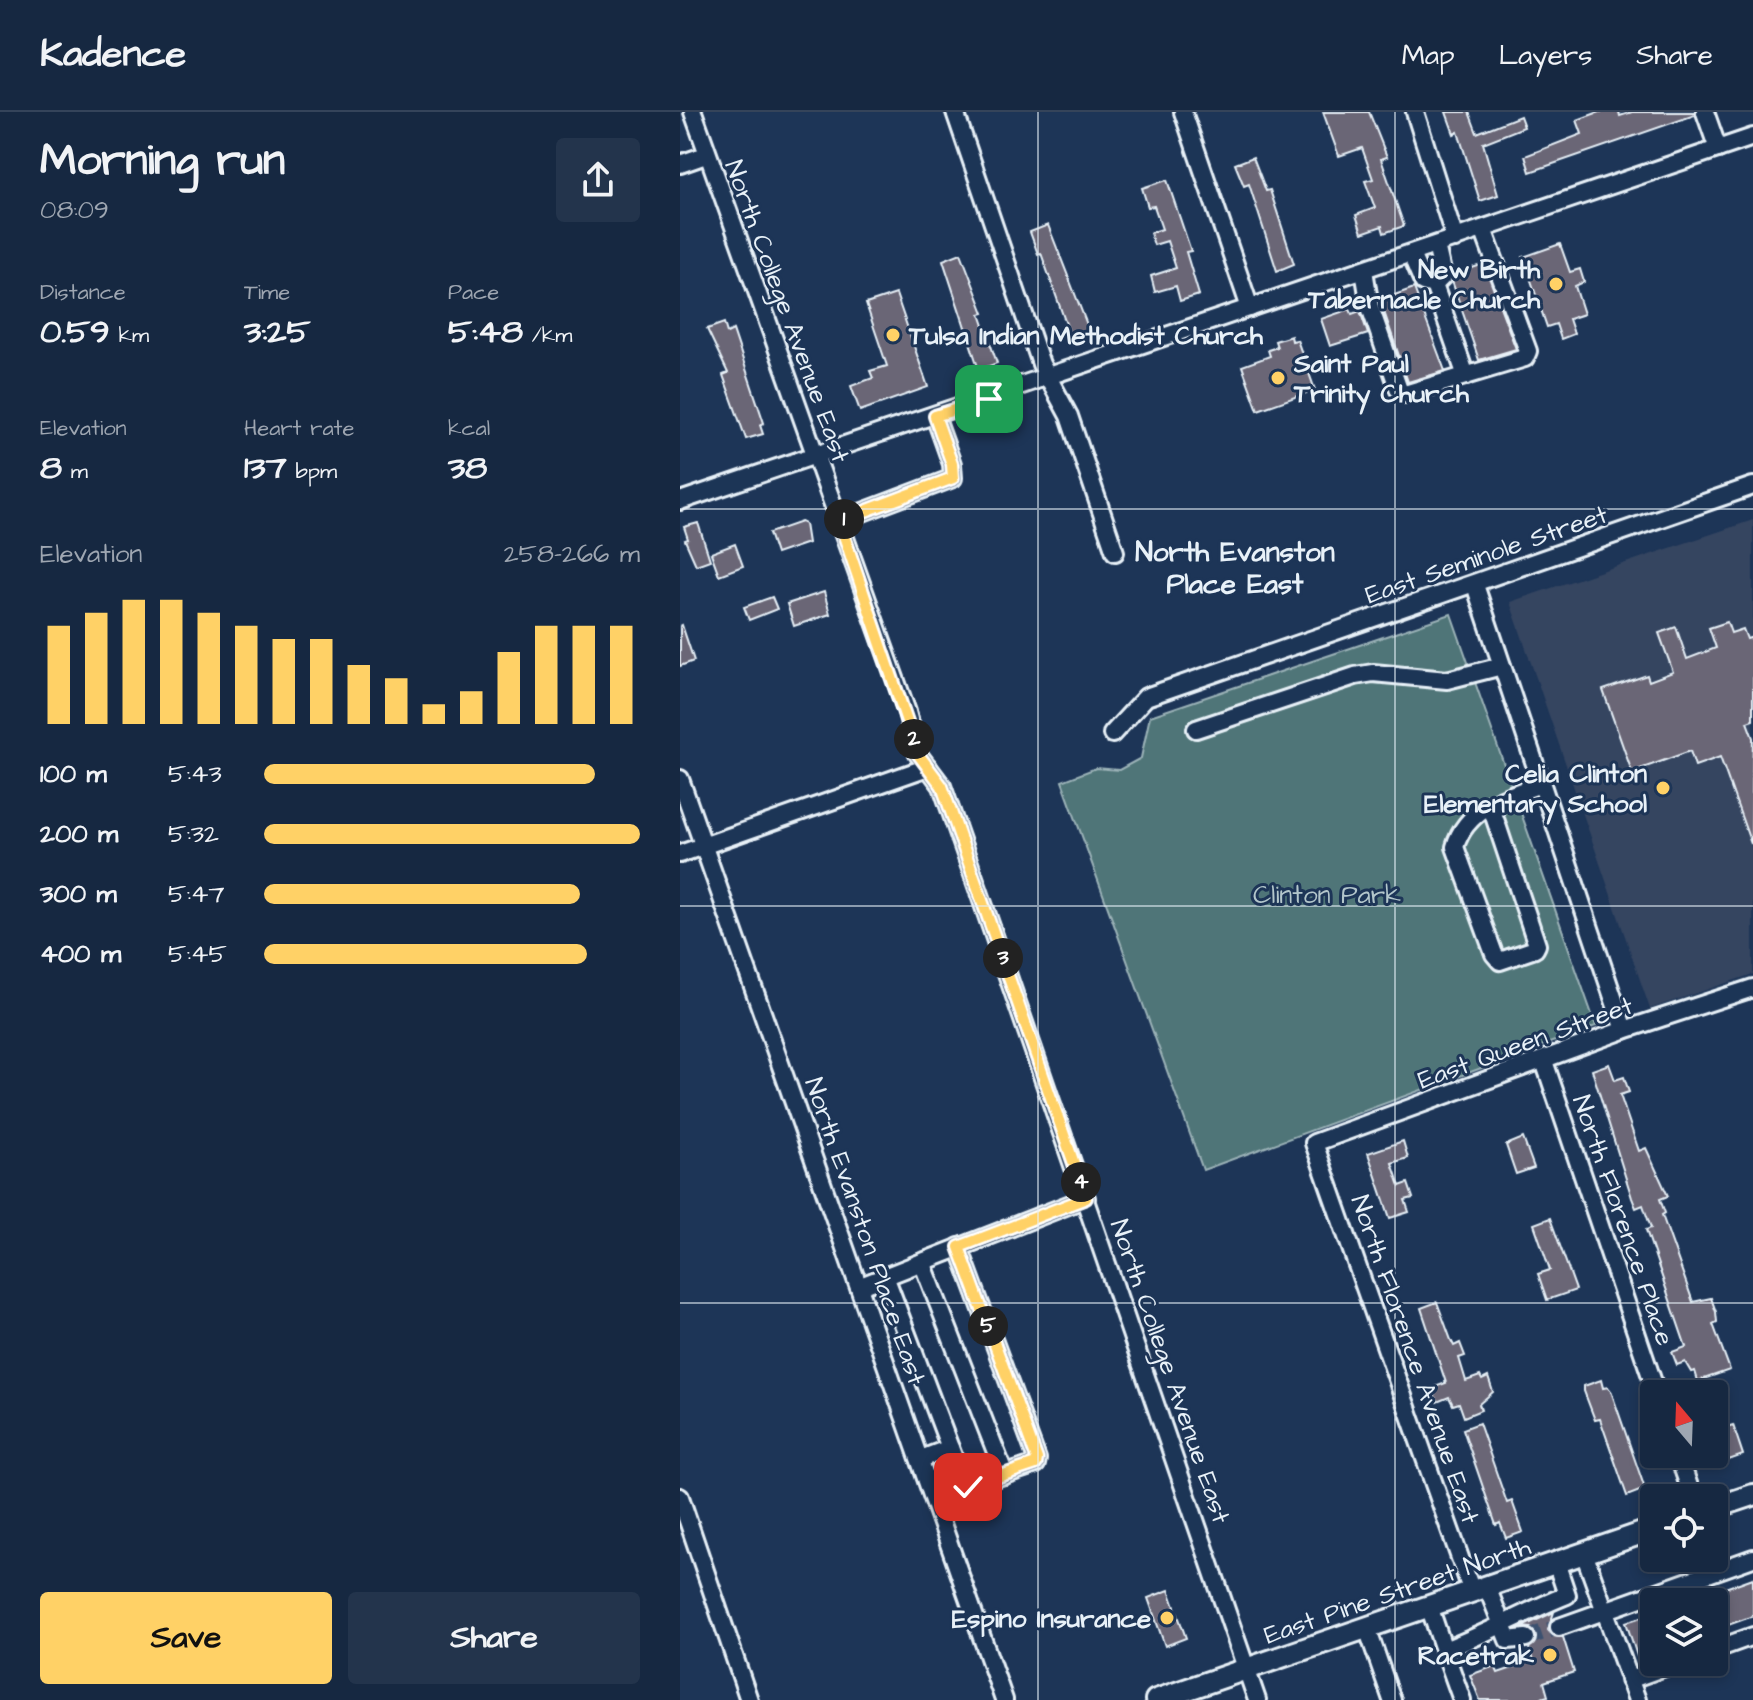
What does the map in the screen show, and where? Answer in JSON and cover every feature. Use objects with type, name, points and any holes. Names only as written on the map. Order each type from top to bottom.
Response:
[{"type":"main road","points":[[1728,1503],[1753,1495]]},
{"type":"main road","name":"East Pine Street North","points":[[1156,1700],[1640,1534]]},
{"type":"street","name":"North College Avenue East","points":[[693,112],[839,521],[918,754],[942,786],[1257,1700]]},
{"type":"street","points":[[955,112],[1041,364],[1069,416],[1115,552]]},
{"type":"street","points":[[1183,112],[1250,308]]},
{"type":"street","points":[[1415,112],[1455,239]]},
{"type":"street","points":[[1705,112],[1718,149]]},
{"type":"street","points":[[680,501],[1753,137]]},
{"type":"street","points":[[680,164],[706,155]]},
{"type":"street","points":[[1364,270],[1370,307],[1399,390],[1415,394],[1525,358],[1528,351],[1483,229]]},
{"type":"street","points":[[1434,285],[1443,276],[1436,245]]},
{"type":"street","points":[[1411,254],[1423,282],[1434,285]]},
{"type":"street","points":[[1434,285],[1466,376]]},
{"type":"street","points":[[839,521],[953,478],[952,464],[935,416]]},
{"type":"street","name":"East Seminole Street","points":[[1112,734],[1146,697],[1753,486]]},
{"type":"street","points":[[1475,585],[1624,1030]]},
{"type":"street","points":[[1196,729],[1355,676],[1373,673],[1447,680],[1502,666]]},
{"type":"street","points":[[680,854],[928,767]]},
{"type":"street","name":"North Evanston Place East","points":[[680,779],[861,1286],[1004,1700]]},
{"type":"street","points":[[1490,804],[1537,945],[1535,949],[1500,961],[1494,954],[1455,847],[1458,834],[1490,804],[1541,784]]},
{"type":"street","name":"East Queen Street","points":[[1314,1143],[1624,1030],[1753,988]]},
{"type":"street","name":"North Florence Place","points":[[1544,1061],[1652,1380]]},
{"type":"street","name":"North Florence Avenue East","points":[[1314,1143],[1479,1589],[1500,1627]]},
{"type":"street","points":[[861,1286],[1086,1198]]},
{"type":"street","points":[[885,1276],[964,1484],[968,1487],[1036,1464],[1037,1459],[959,1247]]},
{"type":"street","points":[[922,1262],[1005,1475]]},
{"type":"street","points":[[921,1459],[950,1448]]},
{"type":"street","points":[[680,1497],[749,1700]]},
{"type":"street","points":[[1584,1553],[1637,1700]]},
{"type":"street","points":[[1559,1627],[1753,1558]]},
{"type":"street","points":[[1556,1562],[1576,1621]]},
{"type":"street","points":[[1444,1650],[1567,1595]]},
{"type":"street","points":[[1429,1606],[1462,1700]]},
{"type":"street","points":[[1500,1627],[1508,1640],[1526,1638]]},
{"type":"street","points":[[1367,1628],[1392,1700]]},
{"type":"street","points":[[1728,1645],[1753,1636]]},
{"type":"street","points":[[1629,1680],[1640,1676]]},
{"type":"shaded area","name":"Celia Clinton Elementary School","points":[[1753,520],[1753,974],[1650,1009],[1510,602]]},
{"type":"green space","name":"Clinton Park","points":[[1451,614],[1596,1026],[1203,1170],[1062,781],[1096,768],[1119,770],[1141,758],[1150,716]]},
{"type":"building","points":[[1323,112],[1369,112],[1387,157],[1381,159],[1404,226],[1384,233],[1382,226],[1362,233],[1356,215],[1375,208],[1365,181],[1373,179],[1362,148],[1339,156]]},
{"type":"building","points":[[1446,112],[1469,112],[1477,133],[1520,116],[1524,127],[1483,143],[1498,195],[1480,201],[1458,132],[1454,134]]},
{"type":"building","points":[[1599,112],[1619,112],[1620,116],[1632,112],[1694,112],[1695,115],[1530,172],[1525,156],[1582,134],[1577,120]]},
{"type":"building","points":[[1253,157],[1266,191],[1270,190],[1294,264],[1277,271],[1249,184],[1244,186],[1235,164]]},
{"type":"building","points":[[1167,180],[1191,251],[1186,252],[1199,295],[1180,301],[1176,286],[1155,292],[1151,276],[1176,268],[1167,241],[1154,245],[1150,233],[1162,229],[1154,206],[1148,207],[1142,188]]},
{"type":"building","points":[[1048,225],[1091,335],[1072,341],[1041,253],[1038,254],[1030,232]]},
{"type":"building","name":"New Birth Tabernacle Church","points":[[1560,244],[1570,272],[1580,269],[1584,282],[1575,286],[1584,314],[1569,319],[1574,334],[1561,339],[1556,324],[1547,327],[1523,257]]},
{"type":"building","points":[[961,253],[984,313],[980,314],[997,363],[979,370],[943,260]]},
{"type":"building","points":[[1484,264],[1516,349],[1479,360],[1452,281],[1454,274]]},
{"type":"building","points":[[1414,288],[1445,371],[1408,382],[1380,300]]},
{"type":"building","name":"Tulsa Indian Methodist Church","points":[[896,294],[928,387],[860,411],[851,386],[873,378],[870,371],[887,366],[866,304]]},
{"type":"building","points":[[1350,309],[1352,314],[1360,311],[1368,334],[1330,346],[1321,319]]},
{"type":"building","points":[[724,323],[727,333],[733,330],[764,423],[760,425],[763,434],[746,439],[723,375],[728,373],[707,329]]},
{"type":"building","name":"Saint Paul Trinity Church","points":[[1291,336],[1292,341],[1297,340],[1315,390],[1258,410],[1242,366],[1270,356],[1268,350],[1277,347],[1275,341]]},
{"type":"building","points":[[801,522],[805,524],[808,543],[776,554],[769,533]]},
{"type":"building","points":[[698,523],[710,560],[696,565],[685,540],[688,539],[684,527]]},
{"type":"building","points":[[735,544],[743,566],[719,575],[711,553]]},
{"type":"building","points":[[824,592],[830,614],[794,626],[787,604]]},
{"type":"building","points":[[772,597],[777,609],[749,620],[744,607]]},
{"type":"building","points":[[1727,622],[1731,633],[1743,629],[1747,639],[1753,637],[1753,720],[1747,722],[1753,738],[1751,844],[1720,757],[1695,766],[1690,751],[1632,772],[1603,690],[1647,675],[1649,681],[1673,672],[1659,633],[1676,627],[1687,659],[1716,648],[1709,628]]},
{"type":"building","points":[[680,626],[694,661],[680,666]]},
{"type":"building","points":[[1609,1064],[1615,1080],[1624,1077],[1629,1092],[1620,1095],[1639,1151],[1646,1148],[1668,1196],[1660,1199],[1665,1213],[1662,1215],[1693,1302],[1711,1298],[1717,1322],[1713,1324],[1730,1370],[1698,1380],[1695,1371],[1691,1372],[1685,1362],[1677,1365],[1672,1352],[1686,1347],[1646,1230],[1651,1228],[1643,1205],[1636,1208],[1632,1198],[1592,1070]]},
{"type":"building","points":[[1523,1138],[1534,1168],[1516,1174],[1506,1145]]},
{"type":"building","points":[[1403,1141],[1408,1158],[1392,1163],[1400,1186],[1408,1183],[1413,1198],[1405,1200],[1409,1212],[1390,1218],[1368,1153]]},
{"type":"building","points":[[1550,1218],[1576,1290],[1547,1300],[1538,1274],[1550,1270],[1534,1224]]},
{"type":"building","points":[[1437,1302],[1454,1346],[1460,1343],[1465,1356],[1459,1358],[1466,1381],[1480,1376],[1482,1380],[1488,1377],[1493,1392],[1479,1404],[1481,1410],[1464,1417],[1459,1403],[1453,1405],[1449,1397],[1437,1402],[1432,1388],[1446,1383],[1421,1308]]},
{"type":"building","points":[[1601,1380],[1603,1388],[1608,1387],[1611,1391],[1643,1484],[1640,1484],[1640,1491],[1627,1496],[1600,1419],[1595,1420],[1584,1386]]},
{"type":"building","points":[[1479,1423],[1507,1503],[1512,1501],[1523,1532],[1506,1538],[1500,1523],[1496,1525],[1463,1429]]},
{"type":"building","points":[[1733,1425],[1743,1455],[1728,1460],[1728,1427]]},
{"type":"building","points":[[1753,1578],[1753,1616],[1728,1625],[1728,1588],[1725,1588]]},
{"type":"building","name":"Espino Insurance","points":[[1169,1590],[1186,1638],[1165,1646],[1148,1598]]},
{"type":"building","points":[[1554,1612],[1548,1630],[1553,1636],[1563,1637],[1574,1672],[1544,1682],[1548,1696],[1535,1700],[1480,1700],[1470,1675],[1495,1666],[1498,1673],[1533,1661],[1529,1648],[1537,1636],[1531,1628],[1522,1627]]},
{"type":"building","points":[[1640,1618],[1640,1655],[1637,1656],[1626,1622]]},
{"type":"tunnel","points":[[1526,1638],[1559,1627]]},
{"type":"place","name":"New Birth Tabernacle Church","points":[[1556,284]]},
{"type":"place","name":"Tulsa Indian Methodist Church","points":[[893,335]]},
{"type":"place","name":"Saint Paul Trinity Church","points":[[1278,378]]},
{"type":"place","name":"Celia Clinton Elementary School","points":[[1663,788]]},
{"type":"place","name":"Espino Insurance","points":[[1167,1618]]},
{"type":"place","name":"Racetrak","points":[[1550,1655]]},
{"type":"district","name":"North Evanston Place East","points":[[1235,567]]},
{"type":"route","points":[[968,1487],[1036,1464],[1037,1459],[959,1247],[1086,1198],[942,786],[918,754],[907,712],[839,521],[953,478],[952,464],[935,416],[989,399]]}]
